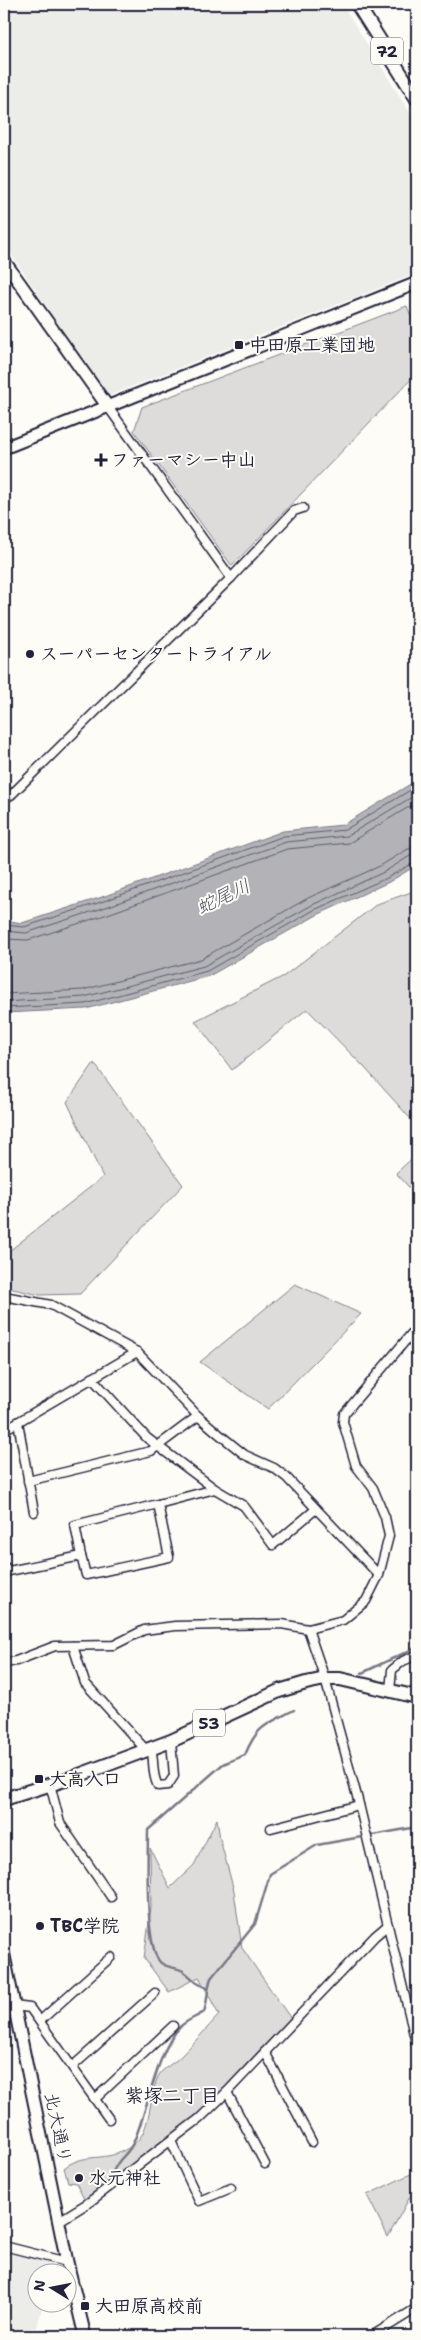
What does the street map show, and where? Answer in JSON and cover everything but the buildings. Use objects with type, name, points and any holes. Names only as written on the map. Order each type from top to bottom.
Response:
[{"type":"main road","name":"72","points":[[358,5],[417,99]]},
{"type":"main road","name":"53","points":[[4,1799],[171,1741],[279,1691],[325,1679],[340,1679],[417,1697]]},
{"type":"street","points":[[4,261],[231,578]]},
{"type":"street","points":[[4,448],[417,283]]},
{"type":"street","points":[[4,799],[18,788],[231,578],[294,511],[304,508]]},
{"type":"street","points":[[4,1296],[51,1305],[137,1352],[198,1416],[245,1454],[274,1468],[286,1477],[379,1575]]},
{"type":"street","points":[[4,1663],[16,1661],[56,1646],[114,1645],[144,1630],[174,1626],[282,1624],[308,1629],[343,1620],[366,1601],[379,1575],[388,1536],[385,1517],[372,1488],[356,1466],[342,1422],[344,1414],[417,1327]]},
{"type":"street","points":[[4,1430],[137,1352]]},
{"type":"street","points":[[92,1378],[158,1447],[215,1488],[244,1506],[273,1545],[316,1509]]},
{"type":"street","points":[[28,1481],[151,1451],[198,1416]]},
{"type":"street","points":[[18,1422],[34,1512]]},
{"type":"street","points":[[158,1504],[168,1557],[86,1575],[75,1525],[215,1488]]},
{"type":"street","points":[[4,1566],[9,1571],[81,1556]]},
{"type":"street","points":[[308,1629],[325,1679],[359,1805],[417,2046]]},
{"type":"street","points":[[73,1646],[85,1683],[148,1749],[155,1761],[153,1775],[158,1786],[168,1785],[174,1776],[171,1741]]},
{"type":"street","points":[[390,1690],[392,1670],[417,1655]]},
{"type":"street","points":[[50,1784],[60,1823],[111,1897]]},
{"type":"street","points":[[270,1828],[359,1805]]},
{"type":"street","points":[[60,2221],[88,2203],[199,2119],[375,1936],[388,1925]]},
{"type":"street","name":"北大通り","points":[[4,1956],[6,1980],[14,2006],[67,2262]]},
{"type":"street","points":[[40,2021],[111,1957]]},
{"type":"street","points":[[73,2066],[155,1994]]},
{"type":"street","points":[[14,2006],[30,2008],[109,2119]]},
{"type":"street","points":[[95,2099],[173,2026]]},
{"type":"street","points":[[265,2052],[312,2142]]},
{"type":"street","points":[[227,2092],[265,2164]]},
{"type":"street","points":[[171,2141],[199,2201],[231,2188]]},
{"type":"street","points":[[4,2246],[67,2262]]},
{"type":"street","name":"北大通り","points":[[78,2307],[85,2336]]},
{"type":"street","points":[[372,2336],[417,2308]]},
{"type":"shaded area","points":[[4,4],[342,4],[417,124],[417,273],[108,396],[4,244]]},
{"type":"shaded area","points":[[407,306],[417,331],[417,373],[232,566],[134,431],[142,407]]},
{"type":"shaded area","points":[[417,890],[417,1126],[365,1068],[307,1009],[232,1070],[195,1021],[284,976],[377,904]]},
{"type":"shaded area","points":[[94,1063],[183,1185],[80,1294],[40,1295],[4,1287],[4,1255],[103,1177],[67,1102]]},
{"type":"shaded area","points":[[417,1154],[417,1196],[396,1173]]},
{"type":"shaded area","points":[[295,1284],[361,1314],[268,1409],[200,1362]]},
{"type":"shaded area","points":[[217,1819],[220,1839],[234,1891],[242,1948],[291,2019],[225,2091],[196,2118],[85,2201],[76,2183],[68,2182],[64,2168],[82,2159],[118,2153],[138,2140],[146,2126],[159,2075],[180,2057],[219,2015],[199,1977],[169,1992],[144,1958],[151,1908],[150,1848],[170,1888],[194,1865]]},
{"type":"shaded area","points":[[417,2171],[417,2184],[388,2237],[367,2195]]},
{"type":"shaded area","points":[[4,2252],[45,2262],[28,2262],[28,2312],[41,2312],[35,2336],[4,2336]]},
{"type":"water","name":"蛇尾川","points":[[417,780],[417,865],[389,882],[317,915],[209,976],[86,1009],[4,1013],[4,920],[22,923],[102,897],[283,831],[343,825]]},
{"type":"waterway","points":[[362,1673],[417,1647]]},
{"type":"waterway","points":[[207,1988],[183,1971],[161,1963],[156,1954],[149,1921],[148,1830],[223,1764],[245,1755],[254,1737],[264,1726],[294,1710]]},
{"type":"waterway","points":[[113,2172],[134,2141],[159,2064],[166,2049],[181,2026],[204,2012],[211,1978],[255,1924],[270,1874],[317,1845],[417,1827]]},
{"type":"place","name":"中田原工業団地","points":[[239,345]]},
{"type":"place","name":"ファーマシー中山","points":[[101,460]]},
{"type":"place","name":"スーパーセンタートライアル","points":[[30,654]]},
{"type":"place","name":"大高入口","points":[[39,1779]]},
{"type":"place","name":"TBC学院","points":[[40,1926]]},
{"type":"place","name":"水元神社","points":[[79,2178]]},
{"type":"place","name":"大田原高校前","points":[[85,2306]]},
{"type":"district","name":"紫塚二丁目","points":[[172,2095]]}]
